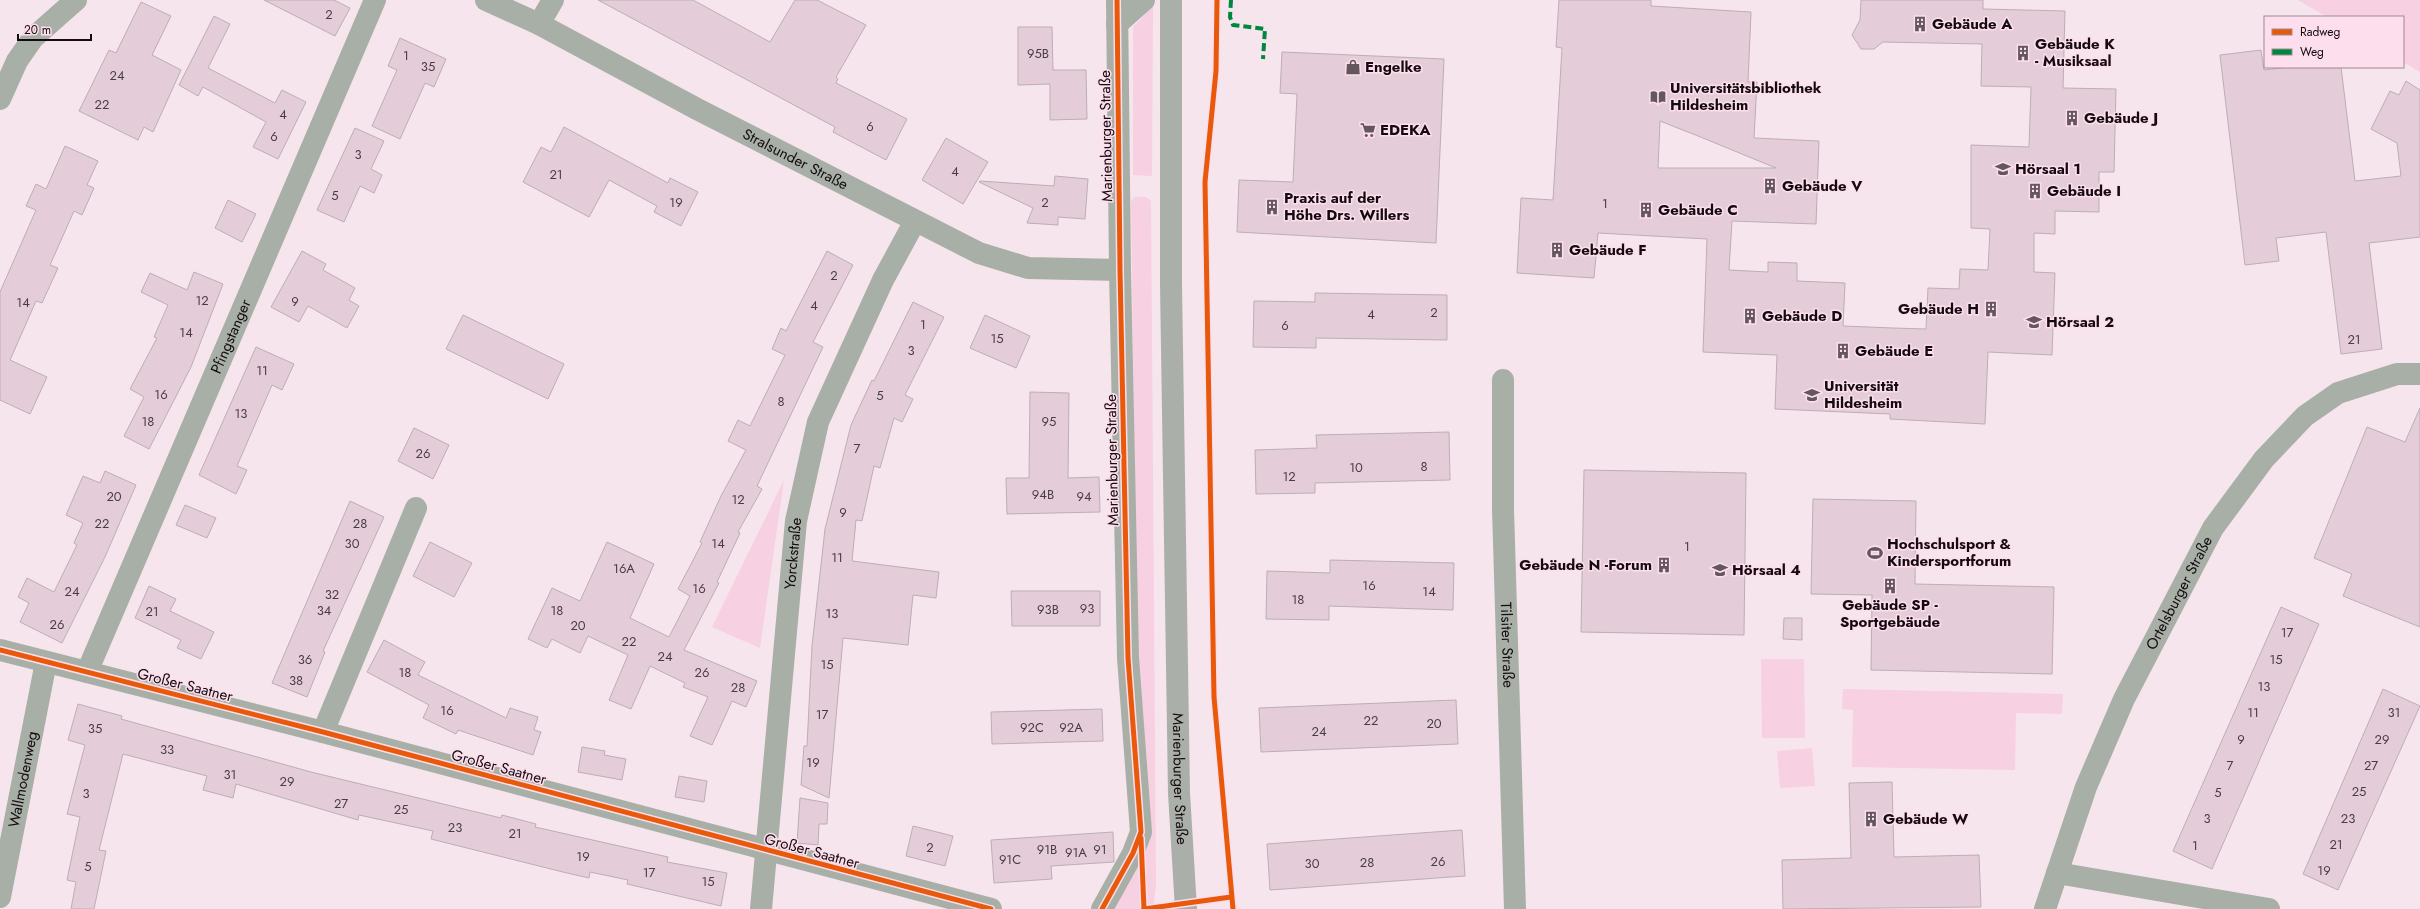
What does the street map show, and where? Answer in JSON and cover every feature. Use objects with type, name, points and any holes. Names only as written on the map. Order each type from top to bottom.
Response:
[{"type":"main road","name":"Marienburger Straße","points":[[1170,0],[1171,285],[1178,777],[1186,909]]},
{"type":"street","points":[[0,99],[17,61],[33,38],[76,0]]},
{"type":"street","name":"Pfingstanger","points":[[87,672],[375,0]]},
{"type":"street","name":"Stralsunder Straße","points":[[486,0],[540,24],[696,109],[978,253],[1028,268],[1120,270]]},
{"type":"street","points":[[540,24],[553,0]]},
{"type":"street","name":"Marienburger Straße","points":[[1102,909],[1133,854],[1141,832],[1128,658],[1120,270],[1117,0]]},
{"type":"street","points":[[1117,24],[1144,0]]},
{"type":"street","name":"Yorckstraße","points":[[760,909],[767,851],[781,669],[796,521],[818,422],[883,280],[915,221]]},
{"type":"street","name":"Ortelsburger Straße","points":[[2045,909],[2086,787],[2124,699],[2213,528],[2264,459],[2305,416],[2338,394],[2397,374],[2420,374]]},
{"type":"street","name":"Tilsiter Straße","points":[[1503,380],[1503,508],[1515,909]]},
{"type":"street","points":[[323,732],[416,508]]},
{"type":"street","name":"Großer Saatner","points":[[0,650],[323,732],[767,851],[991,909]]},
{"type":"street","name":"Wallmodenweg","points":[[0,897],[46,662]]},
{"type":"street","points":[[2057,873],[2269,909]]},
{"type":"shaded area","points":[[2298,0],[2420,0],[2420,72],[2404,63],[2404,16],[2325,16]]},
{"type":"shaded area","points":[[1153,6],[1152,176],[1133,175],[1133,27]]},
{"type":"shaded area","points":[[1135,197],[1146,197],[1151,201],[1156,885],[1153,909],[1115,909],[1133,872],[1137,658],[1131,201]]},
{"type":"shaded area","points":[[784,480],[760,648],[712,627]]},
{"type":"shaded area","points":[[1761,659],[1804,659],[1805,738],[1762,738]]},
{"type":"shaded area","points":[[1843,689],[2063,694],[2062,714],[2016,713],[2015,770],[1852,767],[1853,710],[1842,709]]},
{"type":"shaded area","points":[[1812,748],[1815,786],[1780,788],[1777,751]]},
{"type":"building","points":[[264,0],[334,0],[350,8],[335,36]]},
{"type":"building","points":[[598,0],[693,0],[770,42],[795,0],[817,0],[866,25],[836,77],[838,79],[836,83],[907,119],[886,160],[833,132],[835,127]]},
{"type":"building","points":[[1559,0],[1651,0],[1651,6],[1751,12],[1748,82],[1757,82],[1754,138],[1819,141],[1816,224],[1732,221],[1729,270],[1768,272],[1768,262],[1797,263],[1797,281],[1845,283],[1843,326],[1926,329],[1928,288],[1959,289],[1960,269],[1988,270],[1990,229],[1971,228],[1971,145],[2029,147],[2031,87],[1981,86],[1982,44],[1883,42],[1874,49],[1861,49],[1852,35],[1860,20],[1861,0],[1983,0],[1983,9],[2065,11],[2063,88],[2116,89],[2114,172],[2099,172],[2099,212],[2055,211],[2055,234],[2034,233],[2034,272],[2055,273],[2052,355],[1988,352],[1985,424],[1890,419],[1890,414],[1775,409],[1777,355],[1703,352],[1707,239],[1598,233],[1594,278],[1517,273],[1521,198],[1553,200],[1562,48],[1556,47]],"holes":[[[1660,121],[1776,168],[1658,168]]]},
{"type":"building","points":[[141,2],[171,16],[152,55],[181,70],[153,132],[144,127],[138,140],[79,111],[109,50],[116,53]]},
{"type":"building","points":[[214,16],[230,24],[208,68],[275,103],[282,90],[306,102],[278,159],[253,147],[266,122],[203,87],[198,96],[179,85]]},
{"type":"building","points":[[1018,27],[1052,27],[1053,70],[1086,70],[1087,119],[1050,120],[1050,84],[1018,85]]},
{"type":"building","points":[[400,38],[446,59],[434,87],[425,83],[400,139],[372,126],[397,70],[388,66]]},
{"type":"building","points":[[2261,50],[2264,70],[2281,68],[2341,68],[2355,181],[2401,176],[2397,143],[2371,129],[2390,91],[2399,95],[2406,81],[2420,90],[2420,237],[2369,243],[2382,349],[2341,354],[2326,232],[2276,238],[2279,261],[2245,265],[2220,55]]},
{"type":"building","name":"EDEKA","points":[[1282,52],[1444,59],[1436,243],[1237,232],[1239,180],[1293,182],[1297,94],[1280,93]]},
{"type":"building","points":[[564,127],[668,183],[670,178],[698,192],[681,226],[654,212],[657,206],[609,180],[589,217],[523,182],[541,147],[551,152]]},
{"type":"building","points":[[355,128],[384,141],[371,169],[382,175],[374,193],[360,186],[344,222],[317,210]]},
{"type":"building","points":[[946,138],[988,162],[963,204],[922,180]]},
{"type":"building","points":[[65,146],[98,161],[87,185],[94,188],[82,215],[74,211],[50,265],[58,268],[42,303],[36,301],[10,360],[47,377],[30,414],[0,400],[0,292],[36,210],[26,206],[36,184],[46,189]]},
{"type":"building","points":[[1055,176],[1088,179],[1085,219],[1058,217],[1058,225],[1027,223],[1033,208],[979,182],[1054,186]]},
{"type":"building","points":[[228,200],[256,214],[242,242],[215,228]]},
{"type":"building","points":[[302,251],[326,264],[323,270],[355,288],[349,300],[359,306],[347,328],[308,306],[299,322],[271,307]]},
{"type":"building","points":[[827,251],[853,265],[813,342],[823,347],[757,486],[762,489],[738,532],[740,533],[717,582],[719,583],[684,650],[757,681],[746,707],[732,701],[712,745],[690,736],[708,697],[683,687],[685,683],[650,666],[631,709],[609,700],[628,655],[588,636],[580,653],[552,639],[547,648],[528,639],[552,588],[580,601],[607,542],[654,564],[630,618],[669,637],[690,596],[678,589],[702,543],[700,542],[721,496],[746,450],[728,441],[738,420],[750,426],[785,355],[772,349],[781,328],[786,331]]},
{"type":"building","points":[[194,272],[223,284],[191,367],[149,449],[124,436],[144,397],[130,389],[157,338],[154,337],[168,305],[141,292],[150,273],[187,290]]},
{"type":"building","points":[[1315,293],[1447,295],[1447,340],[1316,338],[1316,348],[1253,347],[1254,301],[1315,302]]},
{"type":"building","points":[[913,302],[944,317],[905,395],[913,399],[902,422],[894,418],[880,468],[874,466],[862,521],[856,520],[852,561],[939,572],[936,598],[913,595],[908,645],[843,638],[829,798],[801,785],[804,746],[807,746],[812,646],[825,529],[851,425],[872,380],[874,381]]},
{"type":"building","points":[[463,315],[564,364],[548,399],[446,349]]},
{"type":"building","points":[[985,315],[1030,336],[1016,368],[970,348]]},
{"type":"building","points":[[256,347],[294,364],[282,390],[272,385],[237,466],[247,470],[236,494],[199,475]]},
{"type":"building","points":[[1030,392],[1069,393],[1068,478],[1099,477],[1100,512],[1007,514],[1006,478],[1029,478]]},
{"type":"building","points":[[2420,408],[2420,627],[2343,596],[2352,574],[2314,558],[2367,427],[2405,442]]},
{"type":"building","points":[[414,428],[449,445],[433,479],[398,461]]},
{"type":"building","points":[[1449,432],[1450,480],[1315,483],[1315,493],[1256,494],[1255,450],[1317,448],[1316,435]]},
{"type":"building","name":"Gebäude N -Forum","points":[[1584,470],[1746,473],[1744,635],[1581,632]]},
{"type":"building","points":[[105,471],[136,485],[105,557],[62,643],[20,622],[29,603],[18,597],[27,578],[54,592],[77,545],[74,543],[83,523],[66,515],[83,476],[100,483]]},
{"type":"building","name":"Gebäude SP - Sportgebäude","points":[[1813,499],[1916,501],[1915,584],[2054,587],[2052,674],[1871,670],[1872,595],[1811,594]]},
{"type":"building","points":[[350,501],[384,517],[323,651],[325,652],[307,697],[272,683]]},
{"type":"building","points":[[185,505],[216,518],[207,538],[176,525]]},
{"type":"building","points":[[430,542],[472,563],[454,597],[413,576]]},
{"type":"building","points":[[1330,560],[1454,563],[1453,610],[1329,606],[1329,620],[1266,619],[1267,571],[1330,573]]},
{"type":"building","points":[[149,586],[176,599],[170,611],[214,632],[201,659],[177,648],[181,640],[135,618]]},
{"type":"building","points":[[1011,591],[1100,591],[1100,626],[1012,626]]},
{"type":"building","points":[[2281,607],[2319,624],[2212,869],[2173,851]]},
{"type":"building","points":[[1784,618],[1802,618],[1802,640],[1783,639]]},
{"type":"building","points":[[384,640],[425,662],[418,675],[506,718],[510,708],[538,717],[534,730],[541,732],[533,755],[458,730],[456,734],[423,718],[429,705],[367,672]]},
{"type":"building","points":[[2383,689],[2420,706],[2338,890],[2303,874]]},
{"type":"building","points":[[1456,700],[1458,744],[1261,752],[1259,708]]},
{"type":"building","points":[[78,704],[122,716],[121,719],[311,772],[501,818],[502,815],[536,824],[535,827],[668,857],[667,862],[727,873],[721,906],[627,884],[628,880],[590,872],[589,878],[431,839],[433,831],[359,815],[358,820],[236,784],[233,798],[203,790],[207,776],[123,754],[99,850],[106,851],[94,909],[71,909],[76,882],[67,880],[80,817],[67,814],[85,745],[68,740]]},
{"type":"building","points":[[1102,709],[1103,741],[992,744],[991,712]]},
{"type":"building","points":[[582,747],[605,751],[604,755],[626,759],[622,780],[578,772]]},
{"type":"building","points":[[679,776],[707,781],[704,802],[675,797]]},
{"type":"building","name":"Gebäude W","points":[[1892,782],[1894,857],[1979,855],[1981,907],[1783,909],[1782,860],[1851,858],[1849,783]]},
{"type":"building","points":[[800,798],[828,803],[827,824],[819,824],[818,845],[797,843]]},
{"type":"building","points":[[913,826],[953,836],[945,866],[906,856]]},
{"type":"building","points":[[1462,830],[1465,876],[1270,890],[1267,844]]},
{"type":"building","points":[[1113,832],[1114,862],[1051,866],[1052,879],[994,883],[991,840]]},
{"type":"marked path","points":[[1231,0],[1230,17],[1233,25],[1265,29],[1263,59]]},
{"type":"cycle path","points":[[1102,909],[1133,853],[1141,832],[1128,658],[1120,270],[1117,0]]},
{"type":"cycle path","points":[[1217,0],[1216,71],[1205,182],[1214,697],[1233,909]]},
{"type":"cycle path","points":[[0,650],[323,732],[991,909]]},
{"type":"cycle path","points":[[1141,838],[1144,909]]},
{"type":"cycle path","points":[[1144,909],[1231,897]]},
{"type":"place","name":"Gebäude A","points":[[1920,24]]},
{"type":"place","name":"Gebäude K - Musiksaal","points":[[2023,53]]},
{"type":"place","name":"Engelke","points":[[1353,67]]},
{"type":"place","name":"Universitätsbibliothek Hildesheim","points":[[1658,97]]},
{"type":"place","name":"Gebäude J","points":[[2072,118]]},
{"type":"place","name":"EDEKA","points":[[1368,130]]},
{"type":"place","name":"Hörsaal 1","points":[[2003,169]]},
{"type":"place","name":"Gebäude V","points":[[1770,186]]},
{"type":"place","name":"Gebäude I","points":[[2035,191]]},
{"type":"place","name":"Praxis auf der Höhe Drs. Willers","points":[[1272,207]]},
{"type":"place","name":"Gebäude C","points":[[1646,210]]},
{"type":"place","name":"Gebäude F","points":[[1557,250]]},
{"type":"place","name":"Gebäude H","points":[[1991,309]]},
{"type":"place","name":"Gebäude D","points":[[1750,316]]},
{"type":"place","name":"Hörsaal 2","points":[[2034,322]]},
{"type":"place","name":"Gebäude E","points":[[1843,351]]},
{"type":"place","name":"Universität Hildesheim","points":[[1812,395]]},
{"type":"place","name":"Hochschulsport & Kindersportforum","points":[[1875,553]]},
{"type":"place","name":"Gebäude N -Forum","points":[[1664,565]]},
{"type":"place","name":"Hörsaal 4","points":[[1720,570]]},
{"type":"place","name":"Gebäude SP - Sportgebäude","points":[[1890,586]]},
{"type":"place","name":"Gebäude W","points":[[1871,819]]}]
